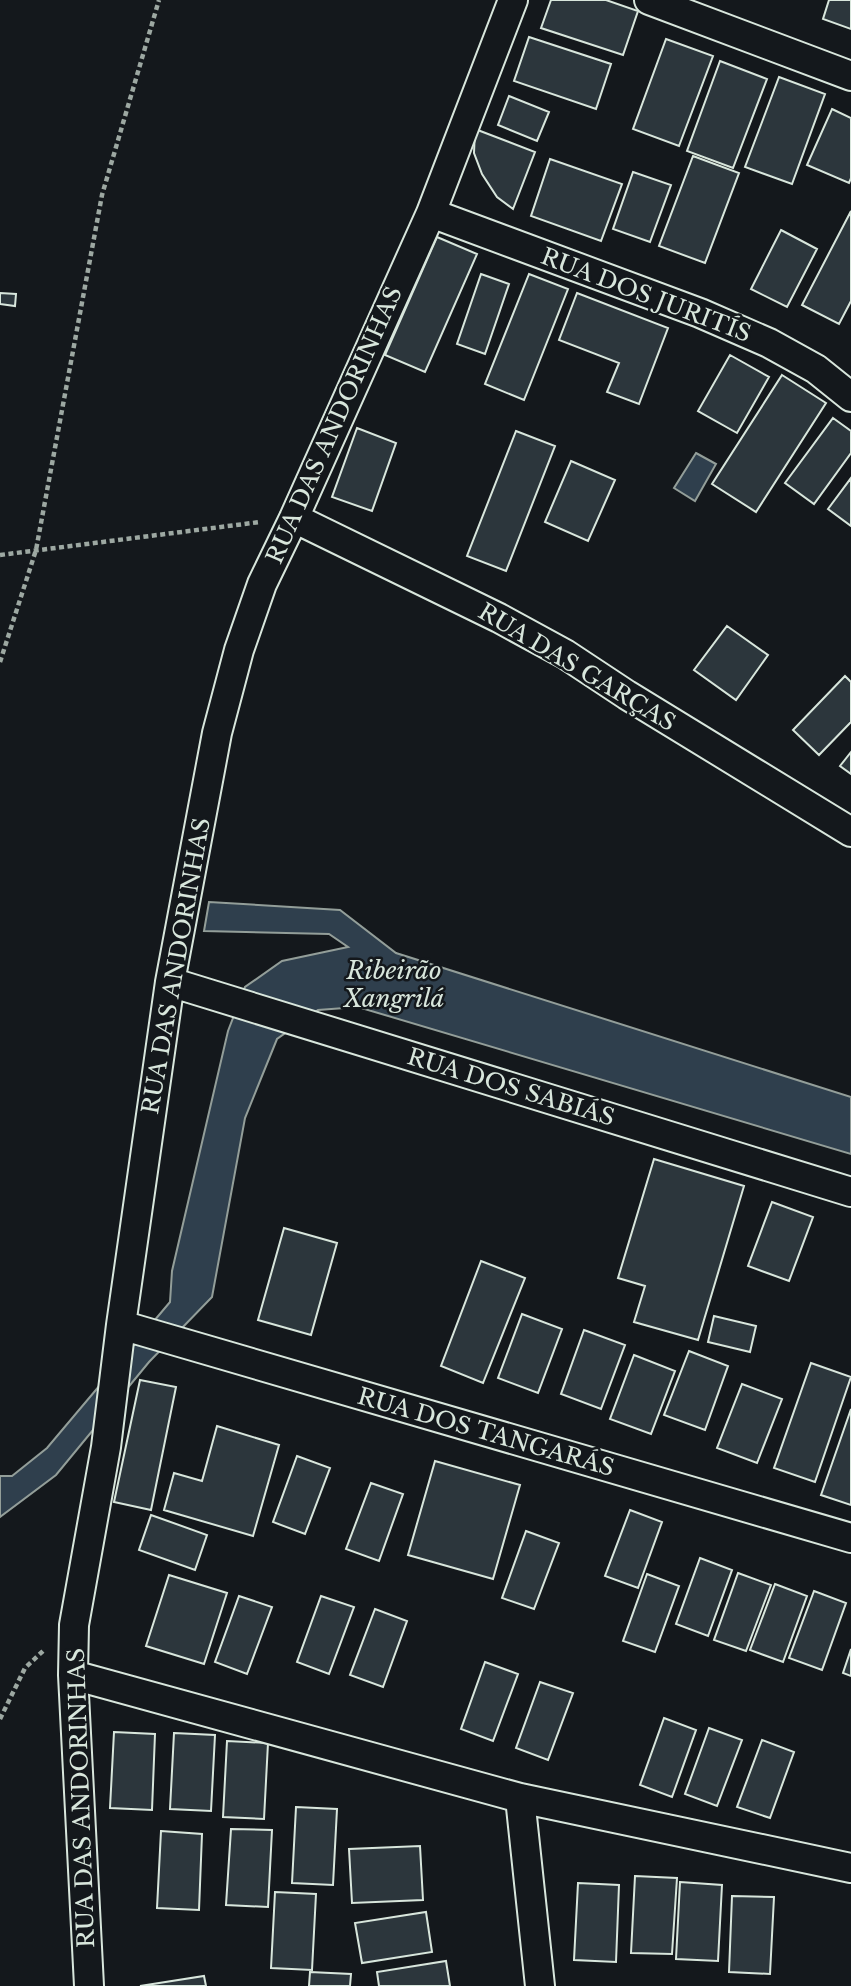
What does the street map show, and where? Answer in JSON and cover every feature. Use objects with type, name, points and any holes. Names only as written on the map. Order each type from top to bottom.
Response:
[{"type":"street","name":"RUA DAS ANDORINHAS","points":[[89,1986],[73,1675],[74,1625],[106,1447],[170,982],[217,733],[239,650],[262,584],[431,213],[513,0]]},
{"type":"street","points":[[649,0],[851,76]]},
{"type":"street","name":"RUA DOS JURITÍS","points":[[431,213],[700,313],[769,343],[816,369],[851,397]]},
{"type":"street","name":"RUA DAS GARÇAS","points":[[294,518],[499,618],[565,654],[851,832]]},
{"type":"street","name":"RUA DOS SABIÁS","points":[[170,982],[851,1192]]},
{"type":"street","name":"RUA DOS TANGARÁS","points":[[121,1325],[851,1538]]},
{"type":"street","points":[[73,1675],[520,1798],[851,1868]]},
{"type":"street","points":[[520,1798],[540,1986]]},
{"type":"path","points":[[0,662],[36,550],[102,195],[159,0]]},
{"type":"path","points":[[0,555],[294,518]]},
{"type":"path","points":[[0,1719],[25,1668],[74,1625]]},
{"type":"water","points":[[696,453],[716,464],[695,501],[674,488]]},
{"type":"water","name":"Ribeirão Xangrilá","points":[[209,902],[340,910],[396,953],[851,1097],[851,1154],[358,1007],[318,1010],[277,1039],[245,1118],[212,1297],[149,1362],[56,1475],[0,1517],[0,1476],[12,1476],[47,1448],[170,1302],[172,1271],[228,1031],[245,987],[282,961],[348,947],[329,934],[204,931]]},
{"type":"building","points":[[551,0],[606,0],[638,11],[623,55],[541,28]]},
{"type":"building","points":[[829,0],[851,0],[851,29],[823,19]]},
{"type":"building","points":[[529,37],[611,64],[596,109],[514,81]]},
{"type":"building","points":[[666,39],[713,56],[679,146],[633,129]]},
{"type":"building","points":[[720,61],[767,79],[733,168],[687,151]]},
{"type":"building","points":[[779,77],[825,94],[792,184],[745,167]]},
{"type":"building","points":[[509,96],[549,112],[537,141],[498,125]]},
{"type":"building","points":[[832,109],[851,118],[849,183],[807,165]]},
{"type":"building","points":[[475,129],[535,152],[513,209],[497,197],[482,174],[474,153]]},
{"type":"building","points":[[693,156],[739,173],[705,263],[659,246]]},
{"type":"building","points":[[550,159],[622,184],[601,241],[531,216]]},
{"type":"building","points":[[633,172],[671,185],[650,242],[613,229]]},
{"type":"building","points":[[851,211],[851,301],[839,324],[802,305]]},
{"type":"building","points":[[781,230],[817,249],[787,307],[751,289]]},
{"type":"building","points":[[437,237],[477,254],[425,372],[385,355]]},
{"type":"building","points":[[481,274],[509,284],[485,354],[457,344]]},
{"type":"building","points":[[529,274],[568,289],[524,400],[485,384]]},
{"type":"building","points":[[0,293],[16,294],[15,306],[0,304]]},
{"type":"building","points":[[577,293],[668,328],[639,404],[607,392],[619,363],[559,340]]},
{"type":"building","points":[[730,355],[769,377],[737,433],[698,411]]},
{"type":"building","points":[[782,375],[826,403],[756,512],[712,484]]},
{"type":"building","points":[[833,418],[851,431],[851,453],[814,504],[785,483]]},
{"type":"building","points":[[357,428],[396,443],[372,511],[332,497]]},
{"type":"building","points":[[516,431],[555,446],[506,571],[467,556]]},
{"type":"building","points":[[571,461],[615,480],[588,541],[545,522]]},
{"type":"building","points":[[851,478],[851,526],[828,509]]},
{"type":"building","points":[[727,626],[768,655],[736,700],[694,670]]},
{"type":"building","points":[[845,676],[851,682],[851,722],[819,755],[793,730]]},
{"type":"building","points":[[851,752],[851,774],[840,766]]},
{"type":"building","points":[[654,1159],[744,1186],[698,1340],[634,1322],[645,1286],[618,1278]]},
{"type":"building","points":[[772,1202],[813,1217],[789,1281],[748,1266]]},
{"type":"building","points":[[284,1228],[337,1243],[311,1335],[258,1320]]},
{"type":"building","points":[[481,1261],[525,1278],[483,1383],[441,1366]]},
{"type":"building","points":[[522,1314],[562,1329],[538,1393],[498,1378]]},
{"type":"building","points":[[714,1316],[756,1326],[750,1352],[708,1342]]},
{"type":"building","points":[[584,1330],[625,1345],[601,1409],[561,1394]]},
{"type":"building","points":[[689,1351],[728,1366],[705,1430],[664,1415]]},
{"type":"building","points":[[634,1355],[675,1371],[651,1434],[610,1419]]},
{"type":"building","points":[[811,1363],[851,1377],[815,1482],[774,1468]]},
{"type":"building","points":[[140,1380],[176,1387],[151,1510],[114,1502]]},
{"type":"building","points":[[742,1384],[782,1399],[757,1463],[717,1448]]},
{"type":"building","points":[[851,1409],[851,1505],[821,1495]]},
{"type":"building","points":[[217,1426],[279,1445],[253,1536],[164,1510],[174,1473],[202,1481]]},
{"type":"building","points":[[297,1456],[330,1468],[305,1534],[273,1522]]},
{"type":"building","points":[[435,1461],[520,1485],[493,1579],[408,1555]]},
{"type":"building","points":[[371,1483],[403,1494],[379,1561],[346,1549]]},
{"type":"building","points":[[630,1510],[662,1522],[638,1588],[605,1576]]},
{"type":"building","points":[[151,1515],[207,1535],[195,1570],[139,1550]]},
{"type":"building","points":[[526,1531],[559,1543],[534,1609],[502,1598]]},
{"type":"building","points":[[700,1558],[732,1570],[708,1636],[676,1624]]},
{"type":"building","points":[[738,1573],[771,1585],[746,1651],[714,1640]]},
{"type":"building","points":[[647,1574],[679,1586],[655,1652],[623,1641]]},
{"type":"building","points":[[169,1575],[227,1593],[204,1664],[146,1646]]},
{"type":"building","points":[[775,1584],[807,1596],[783,1662],[750,1650]]},
{"type":"building","points":[[814,1591],[846,1603],[822,1670],[789,1658]]},
{"type":"building","points":[[239,1596],[272,1607],[247,1674],[215,1662]]},
{"type":"building","points":[[321,1596],[354,1607],[329,1674],[297,1662]]},
{"type":"building","points":[[375,1609],[407,1621],[383,1687],[350,1675]]},
{"type":"building","points":[[851,1649],[851,1676],[843,1673]]},
{"type":"building","points":[[485,1662],[518,1674],[493,1741],[461,1729]]},
{"type":"building","points":[[540,1682],[573,1693],[548,1760],[516,1748]]},
{"type":"building","points":[[664,1718],[696,1730],[672,1797],[640,1785]]},
{"type":"building","points":[[709,1728],[742,1740],[717,1806],[685,1794]]},
{"type":"building","points":[[114,1732],[155,1734],[152,1810],[110,1808]]},
{"type":"building","points":[[174,1733],[215,1735],[211,1811],[170,1809]]},
{"type":"building","points":[[762,1740],[794,1752],[770,1818],[737,1807]]},
{"type":"building","points":[[227,1741],[268,1743],[264,1819],[223,1817]]},
{"type":"building","points":[[296,1807],[337,1809],[333,1885],[292,1883]]},
{"type":"building","points":[[231,1829],[272,1830],[268,1907],[226,1905]]},
{"type":"building","points":[[161,1831],[202,1834],[199,1910],[157,1908]]},
{"type":"building","points":[[420,1846],[423,1900],[352,1903],[349,1849]]},
{"type":"building","points":[[635,1876],[677,1878],[672,1954],[631,1953]]},
{"type":"building","points":[[680,1882],[722,1885],[718,1961],[676,1959]]},
{"type":"building","points":[[578,1883],[619,1885],[616,1962],[574,1960]]},
{"type":"building","points":[[275,1892],[316,1894],[312,1970],[271,1968]]},
{"type":"building","points":[[732,1896],[774,1897],[770,1974],[729,1972]]},
{"type":"building","points":[[426,1912],[432,1952],[362,1963],[355,1923]]},
{"type":"building","points":[[446,1961],[450,1986],[379,1986],[377,1972]]},
{"type":"building","points":[[310,1972],[351,1974],[350,1986],[309,1986]]},
{"type":"building","points":[[204,1976],[206,1986],[140,1986]]}]
